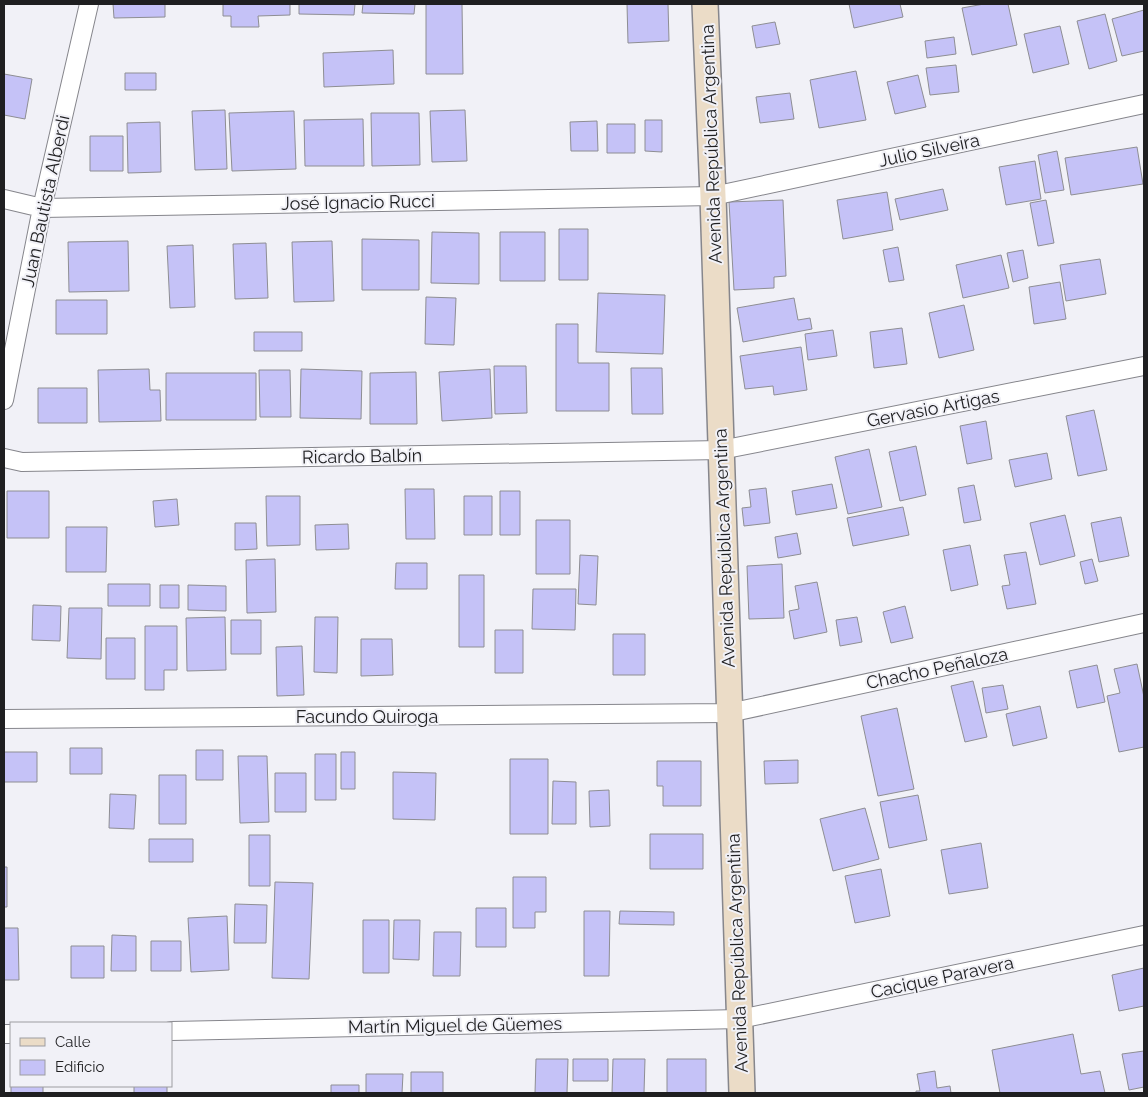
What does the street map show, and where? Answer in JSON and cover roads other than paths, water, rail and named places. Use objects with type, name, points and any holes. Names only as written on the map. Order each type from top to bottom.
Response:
[{"type":"main road","name":"Avenida República Argentina","points":[[706,4],[742,1093]]},
{"type":"street","name":"Juan Bautista Alberdi","points":[[4,400],[42,208],[89,4]]},
{"type":"street","name":"Julio Silveira","points":[[713,196],[1144,104]]},
{"type":"street","name":"José Ignacio Rucci","points":[[4,199],[42,208],[713,196]]},
{"type":"street","name":"Gervasio Artigas","points":[[721,450],[1144,366]]},
{"type":"street","name":"Ricardo Balbín","points":[[4,458],[22,462],[721,450]]},
{"type":"street","name":"Chacho Peñaloza","points":[[730,713],[1144,623]]},
{"type":"street","name":"Facundo Quiroga","points":[[4,719],[730,713]]},
{"type":"street","name":"Cacique Paravera","points":[[740,1019],[1144,935]]},
{"type":"street","name":"Martín Miguel de Güemes","points":[[172,1031],[740,1019]]}]
